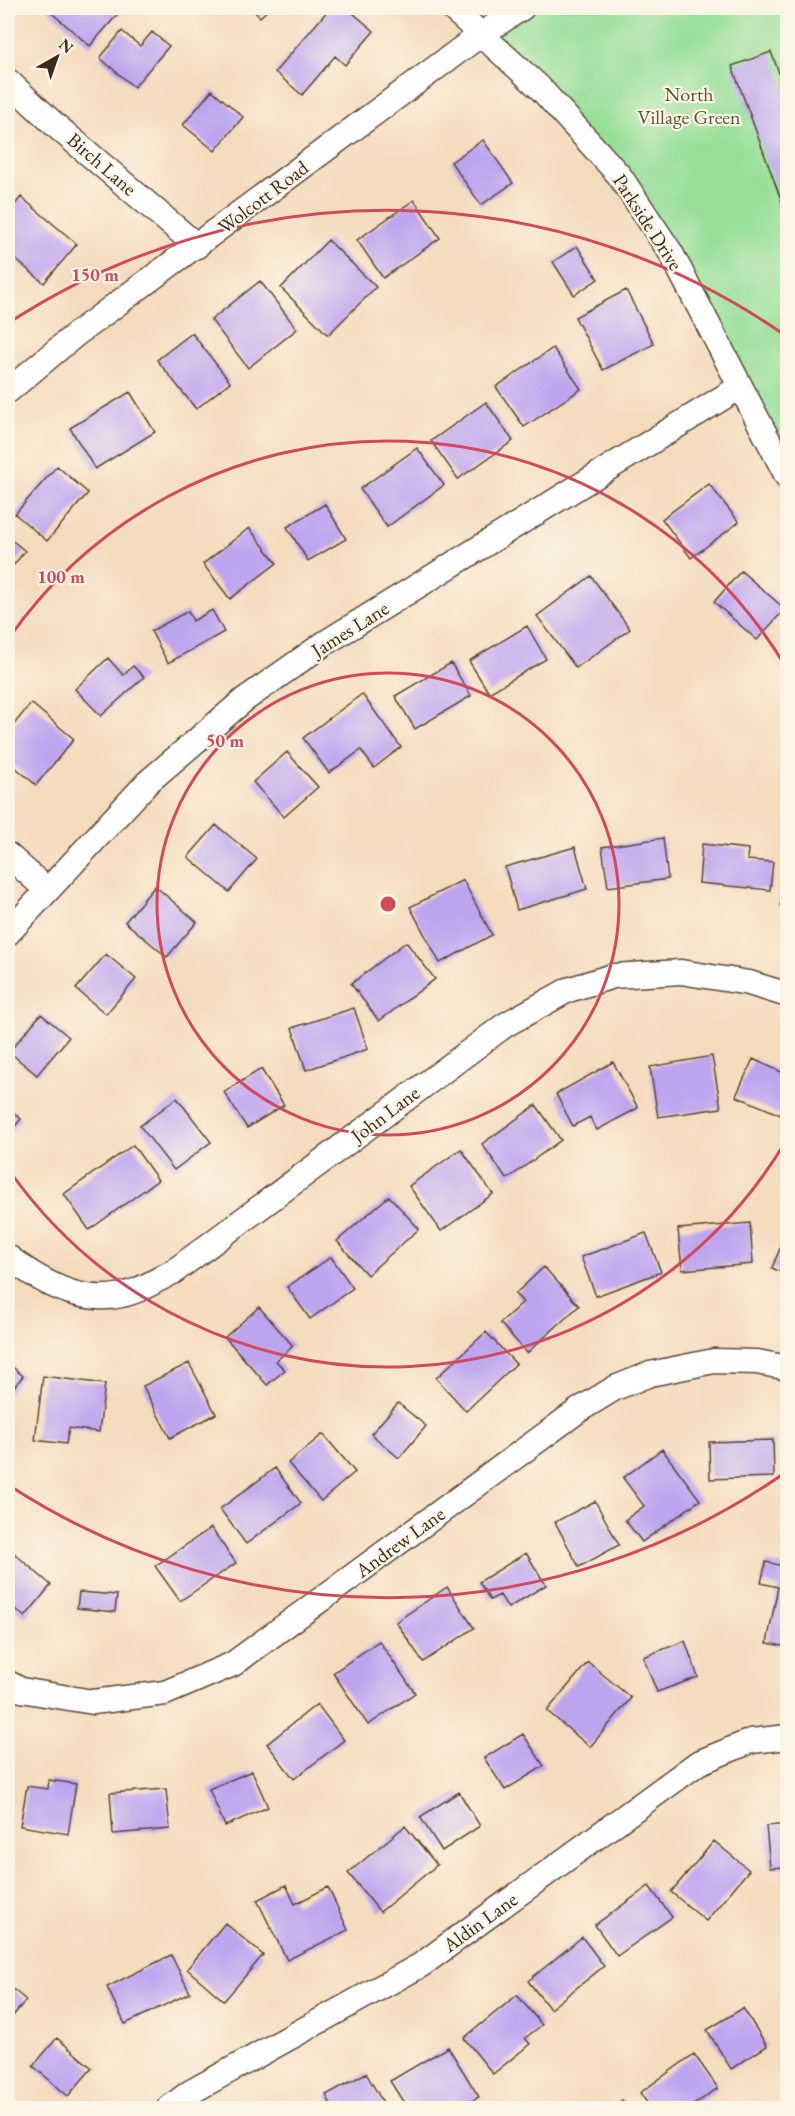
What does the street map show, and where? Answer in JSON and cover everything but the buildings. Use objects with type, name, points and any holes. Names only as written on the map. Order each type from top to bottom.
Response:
[{"type":"street","name":"Parkside Drive","points":[[452,8],[539,87],[619,175],[671,253],[788,478]]},
{"type":"street","name":"Wolcott Road","points":[[8,391],[75,335],[480,35],[522,8]]},
{"type":"street","name":"Birch Lane","points":[[8,81],[197,246]]},
{"type":"street","name":"James Lane","points":[[8,933],[148,782],[244,700],[325,644],[740,387]]},
{"type":"street","points":[[8,855],[47,890]]},
{"type":"street","name":"John Lane","points":[[8,1257],[33,1276],[64,1291],[88,1298],[134,1292],[173,1272],[505,1025],[568,990],[613,976],[681,972],[749,983],[788,995]]},
{"type":"street","name":"Andrew Lane","points":[[8,1683],[21,1690],[93,1702],[165,1693],[233,1664],[579,1410],[615,1388],[650,1374],[714,1361],[757,1362],[788,1368]]},
{"type":"street","name":"Aldin Lane","points":[[169,2109],[189,2093],[421,1965],[698,1763],[751,1741],[788,1737]]},
{"type":"green space","name":"North Village Green","points":[[517,8],[787,8],[787,480],[619,173],[484,37]]}]
